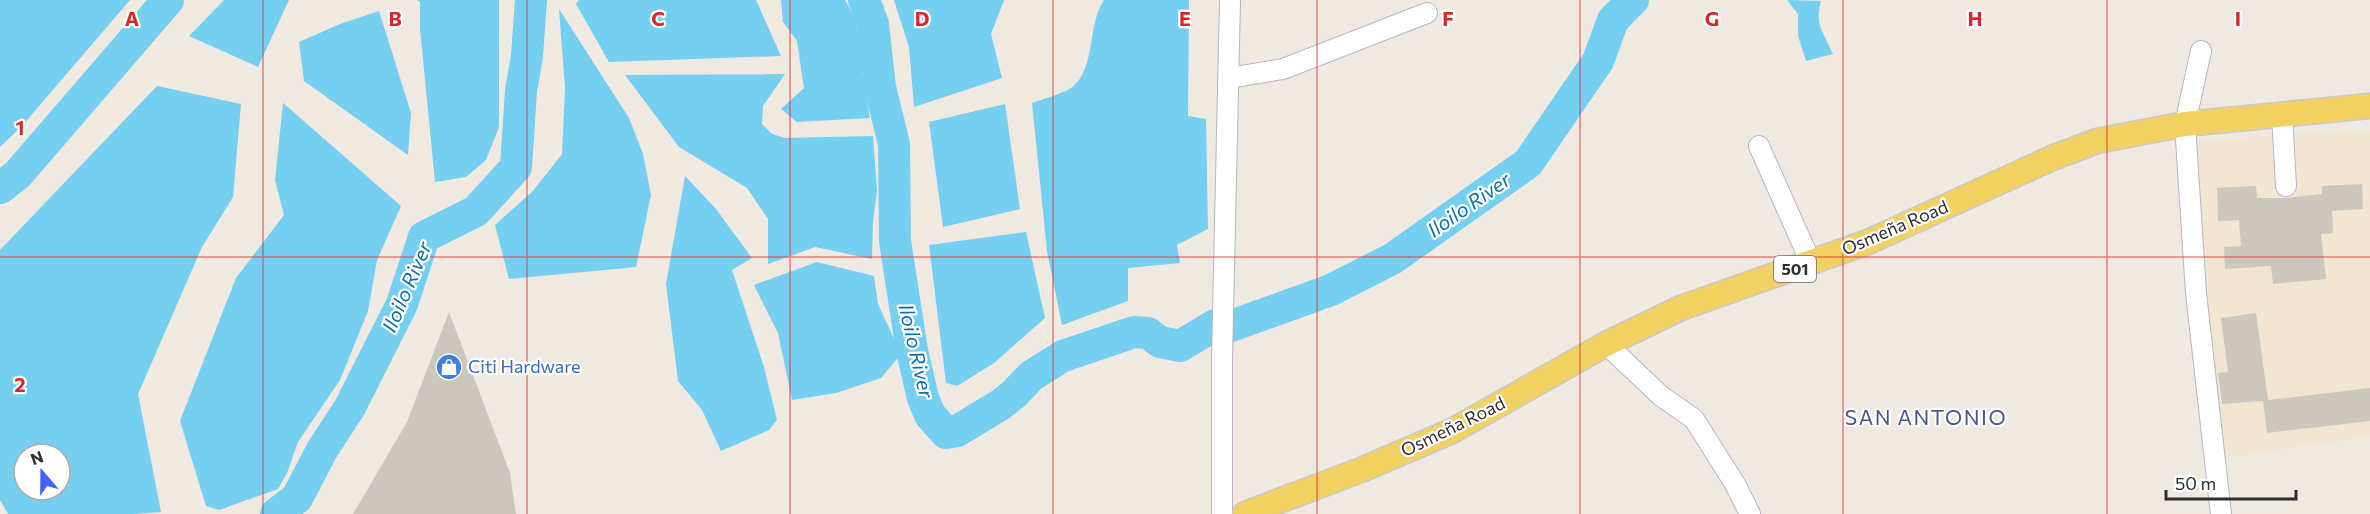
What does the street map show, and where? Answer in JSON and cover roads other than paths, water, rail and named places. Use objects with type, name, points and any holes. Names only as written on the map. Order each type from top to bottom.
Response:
[{"type":"main road","name":"Osmeña Road","points":[[1245,514],[1361,470],[1452,431],[1606,344],[1681,308],[1868,242],[2097,141],[2185,124],[2370,106]]},
{"type":"street","points":[[1222,514],[1222,358],[1230,0]]},
{"type":"street","points":[[1229,78],[1283,69],[1427,13]]},
{"type":"street","points":[[2202,51],[2185,124],[2196,293],[2221,514]]},
{"type":"street","points":[[2282,114],[2286,186]]},
{"type":"street","points":[[1759,147],[1811,263]]},
{"type":"street","points":[[1606,344],[1660,396],[1694,419],[1735,484],[1750,514]]},
{"type":"water","points":[[0,0],[130,0],[21,127],[0,147]]},
{"type":"water","points":[[224,0],[289,0],[258,67],[189,36]]},
{"type":"water","points":[[417,0],[499,0],[499,127],[486,160],[466,177],[435,182],[420,29],[420,2]]},
{"type":"water","points":[[579,0],[756,0],[781,56],[609,62],[576,4]]},
{"type":"water","points":[[781,0],[845,0],[853,15],[864,48],[862,72],[870,118],[797,122],[781,109],[804,88],[797,41],[783,22]]},
{"type":"water","points":[[894,0],[1004,0],[991,34],[1002,78],[914,107],[909,47]]},
{"type":"water","points":[[1104,0],[1189,0],[1188,116],[1206,119],[1208,229],[1177,245],[1180,263],[1128,268],[1128,301],[1062,325],[1047,251],[1032,103],[1068,90],[1077,83],[1087,61],[1098,11]]},
{"type":"water","points":[[1787,0],[1821,1],[1819,23],[1833,54],[1806,61],[1798,36],[1798,14]]},
{"type":"water","points":[[559,9],[629,118],[643,154],[651,195],[636,267],[509,279],[495,225],[533,191],[562,154],[565,88]]},
{"type":"water","points":[[379,11],[411,113],[408,155],[304,81],[299,42],[340,24]]},
{"type":"water","points":[[785,74],[763,106],[762,124],[772,134],[785,138],[873,136],[877,191],[872,259],[815,247],[768,264],[768,219],[747,188],[679,147],[625,75]]},
{"type":"water","points":[[157,86],[241,104],[233,197],[202,247],[138,394],[161,512],[8,514],[0,500],[0,250]]},
{"type":"water","points":[[283,103],[401,206],[377,260],[368,311],[340,380],[298,442],[287,473],[278,489],[219,510],[206,506],[180,421],[236,278],[284,215],[275,180]]},
{"type":"water","points":[[1005,104],[1020,209],[943,227],[929,122]]},
{"type":"water","points":[[685,176],[716,209],[752,258],[732,270],[764,367],[777,420],[769,430],[721,451],[702,410],[678,381],[666,284]]},
{"type":"water","points":[[1026,232],[1045,318],[994,363],[957,386],[946,383],[929,245]]},
{"type":"water","points":[[817,262],[874,276],[878,304],[901,354],[881,378],[836,393],[792,400],[778,333],[754,285]]},
{"type":"waterway","name":"Iloilo River","points":[[0,188],[18,174],[168,0]]},
{"type":"waterway","name":"Iloilo River","points":[[276,514],[297,498],[322,450],[350,407],[402,304],[424,237],[476,211],[516,167],[521,91],[527,56],[531,0]]},
{"type":"waterway","name":"Iloilo River","points":[[864,0],[873,24],[880,87],[894,144],[895,241],[912,351],[923,398],[930,415],[946,433],[957,431],[1000,405],[1031,376],[1063,356],[1134,332],[1148,333],[1160,342],[1180,346],[1215,325]]},
{"type":"waterway","name":"Iloilo River","points":[[1231,326],[1331,290],[1392,259],[1528,163],[1598,61],[1613,20],[1633,0]]},
{"type":"place","name":"Citi Hardware","points":[[449,367]]},
{"type":"district","name":"SAN ANTONIO","points":[[1926,418]]}]
